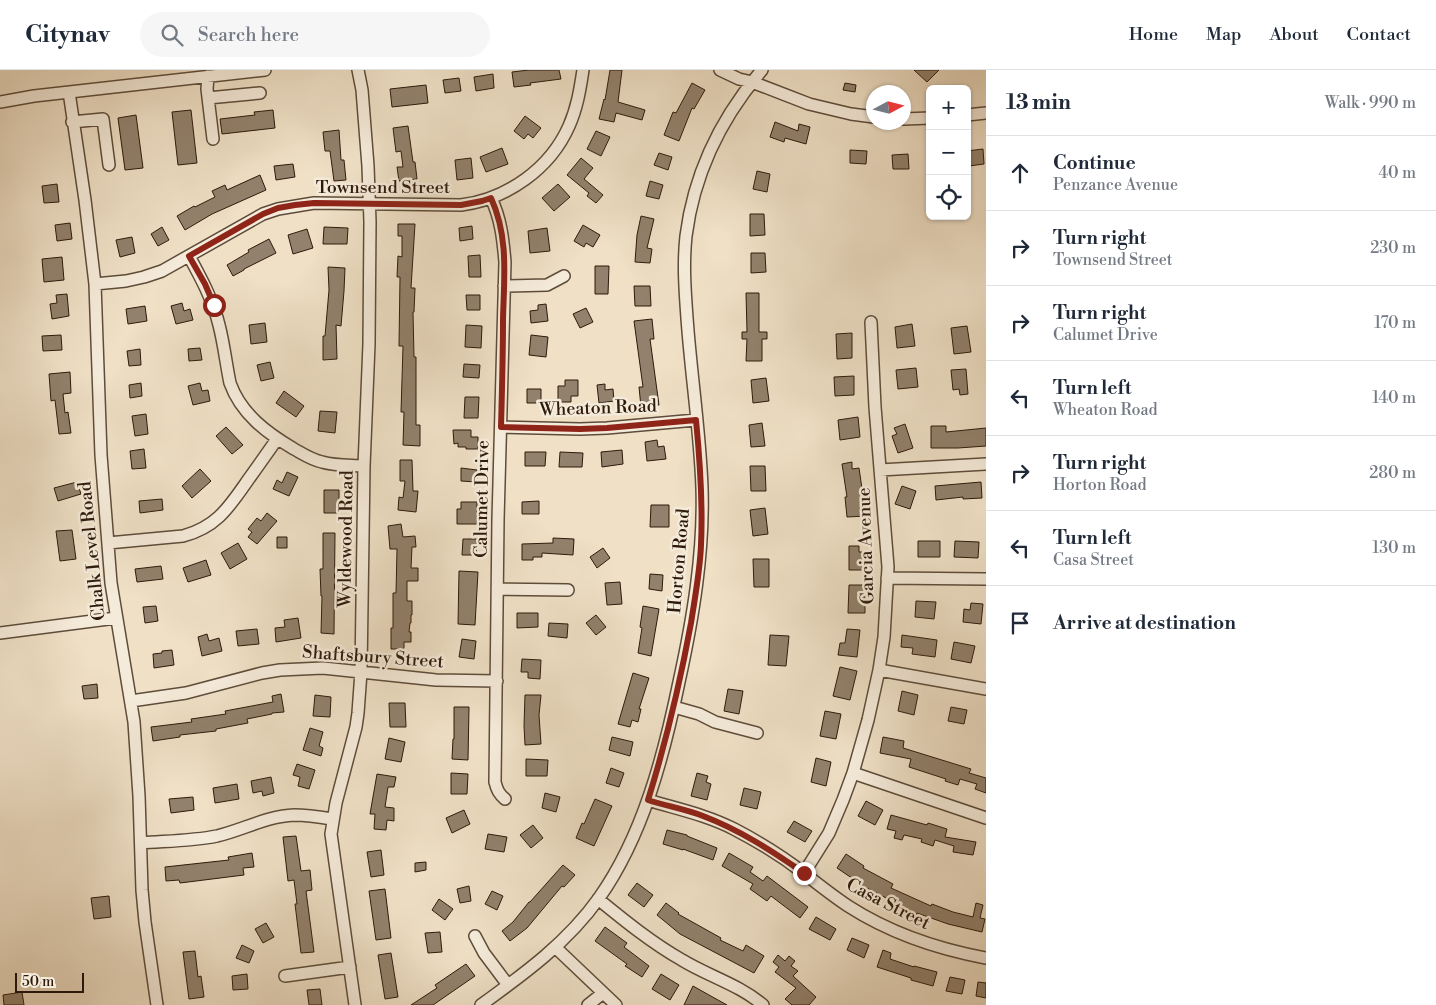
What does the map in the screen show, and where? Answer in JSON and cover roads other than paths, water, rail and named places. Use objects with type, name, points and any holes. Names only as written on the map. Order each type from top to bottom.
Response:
[{"type":"street","points":[[0,102],[34,96],[265,70]]},
{"type":"street","name":"Wyldewood Road","points":[[355,1005],[331,842],[332,819],[356,727],[361,672],[364,466],[369,344],[370,204],[362,90],[358,70]]},
{"type":"street","name":"Townsend Street","points":[[95,284],[126,281],[162,271],[263,214],[278,208],[314,203],[461,205],[491,198],[520,183],[554,151],[569,127],[580,95],[583,70]]},
{"type":"street","points":[[720,70],[739,79],[827,109],[866,116]]},
{"type":"street","name":"Horton Road","points":[[482,1005],[555,947],[598,900],[622,859],[648,800],[674,707],[694,606],[701,546],[702,486],[684,282],[689,219],[697,183],[707,155],[728,114],[762,70]]},
{"type":"street","points":[[208,76],[207,89],[213,139]]},
{"type":"street","name":"Chalk Level Road","points":[[69,92],[95,284],[101,456],[111,583],[134,722],[143,906],[157,1005]]},
{"type":"street","points":[[208,98],[260,93]]},
{"type":"street","points":[[971,115],[986,113]]},
{"type":"street","points":[[911,119],[926,118]]},
{"type":"street","points":[[72,122],[103,119],[109,165]]},
{"type":"street","name":"Calumet Drive","points":[[491,198],[497,211],[503,239],[504,286],[497,588],[495,782],[496,789],[505,799]]},
{"type":"street","points":[[189,256],[205,284],[214,305],[220,325],[233,392],[242,407],[277,439],[306,456],[338,465],[364,466]]},
{"type":"street","points":[[504,286],[547,285],[564,276]]},
{"type":"street","name":"Garcia Avenue","points":[[804,873],[829,833],[853,773],[868,720],[884,637],[887,578],[886,537],[875,407],[872,322]]},
{"type":"street","name":"Wheaton Road","points":[[501,427],[580,429],[696,420]]},
{"type":"street","points":[[108,543],[178,537],[192,534],[207,526],[227,510],[277,439]]},
{"type":"street","points":[[880,470],[986,464]]},
{"type":"street","points":[[887,578],[986,579]]},
{"type":"street","points":[[497,588],[568,590]]},
{"type":"street","points":[[0,633],[116,618]]},
{"type":"street","name":"Shaftsbury Street","points":[[131,701],[186,693],[280,670],[323,668],[436,680],[497,681]]},
{"type":"street","points":[[879,670],[986,689]]},
{"type":"street","points":[[674,707],[699,714],[715,722],[757,733]]},
{"type":"street","points":[[853,773],[986,818]]},
{"type":"street","name":"Casa Street","points":[[648,800],[687,811],[732,828],[761,844],[850,907],[897,932],[919,941],[986,958]]},
{"type":"street","points":[[141,842],[215,836],[294,815],[332,819]]},
{"type":"street","points":[[598,900],[644,936],[681,960],[735,987],[763,1005]]},
{"type":"street","points":[[474,936],[484,953],[508,984]]},
{"type":"street","points":[[555,947],[616,1005]]},
{"type":"street","points":[[285,976],[350,966]]},
{"type":"street","points":[[588,1005],[603,993]]}]
